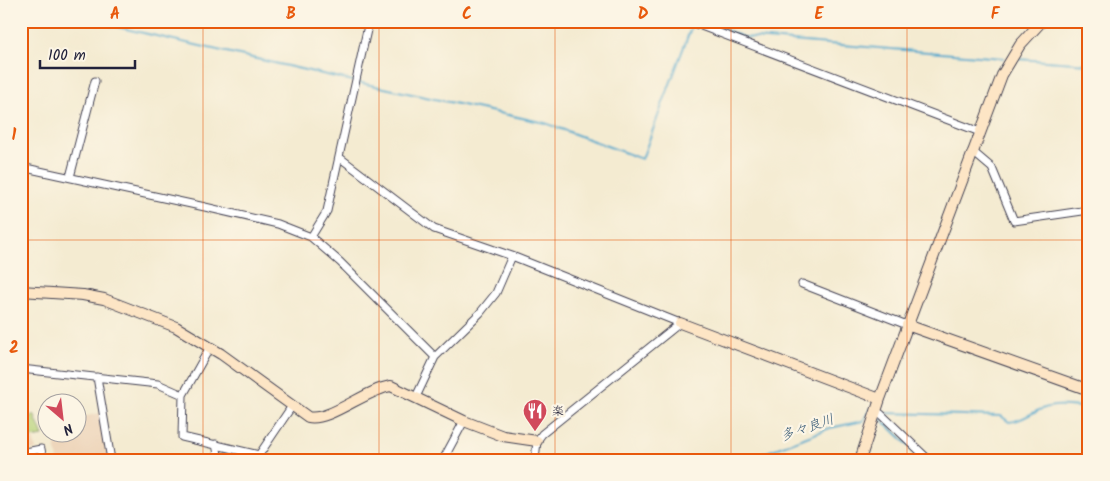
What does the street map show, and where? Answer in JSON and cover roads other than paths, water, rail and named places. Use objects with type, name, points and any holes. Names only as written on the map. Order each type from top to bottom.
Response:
[{"type":"street","points":[[311,237],[327,211],[370,21]]},
{"type":"street","points":[[688,21],[980,132]]},
{"type":"street","points":[[862,459],[880,399],[907,325],[1005,68],[1020,45],[1042,21]]},
{"type":"street","points":[[70,177],[95,81]]},
{"type":"street","points":[[972,151],[992,168],[1014,221],[1089,210]]},
{"type":"street","points":[[339,157],[434,229],[512,256],[680,323],[880,399]]},
{"type":"street","points":[[21,168],[70,177],[278,224],[311,237],[340,262],[435,357]]},
{"type":"street","points":[[416,397],[435,357],[480,313],[496,293],[512,256]]},
{"type":"street","points":[[802,284],[907,325],[1089,390]]},
{"type":"street","points":[[21,291],[83,295],[104,299],[176,328],[210,348],[308,417],[316,419],[384,387],[396,387],[464,421],[503,436],[537,441]]},
{"type":"street","points":[[536,460],[537,441],[542,434],[680,323]]},
{"type":"street","points":[[210,348],[183,395],[182,437],[216,444],[259,457],[292,406]]},
{"type":"street","points":[[21,369],[158,384],[183,395]]},
{"type":"street","points":[[97,377],[111,460]]},
{"type":"street","points":[[876,412],[882,414],[929,460]]},
{"type":"street","points":[[443,460],[464,421]]},
{"type":"street","points":[[216,444],[219,460]]},
{"type":"street","points":[[21,452],[41,449],[43,460]]},
{"type":"waterway","points":[[91,21],[353,81]]},
{"type":"waterway","points":[[702,21],[743,37],[1003,58]]},
{"type":"waterway","points":[[357,82],[545,123],[642,159],[692,25]]},
{"type":"waterway","points":[[1017,59],[1089,64]]},
{"type":"waterway","points":[[887,413],[1001,416],[1009,422],[1047,407],[1089,408]]},
{"type":"waterway","name":"多々良川","points":[[746,460],[830,428],[863,421],[870,409]]},
{"type":"waterway","name":"多々良川","points":[[880,418],[924,460]]},
{"type":"place","name":"楽","points":[[535,432]]}]
